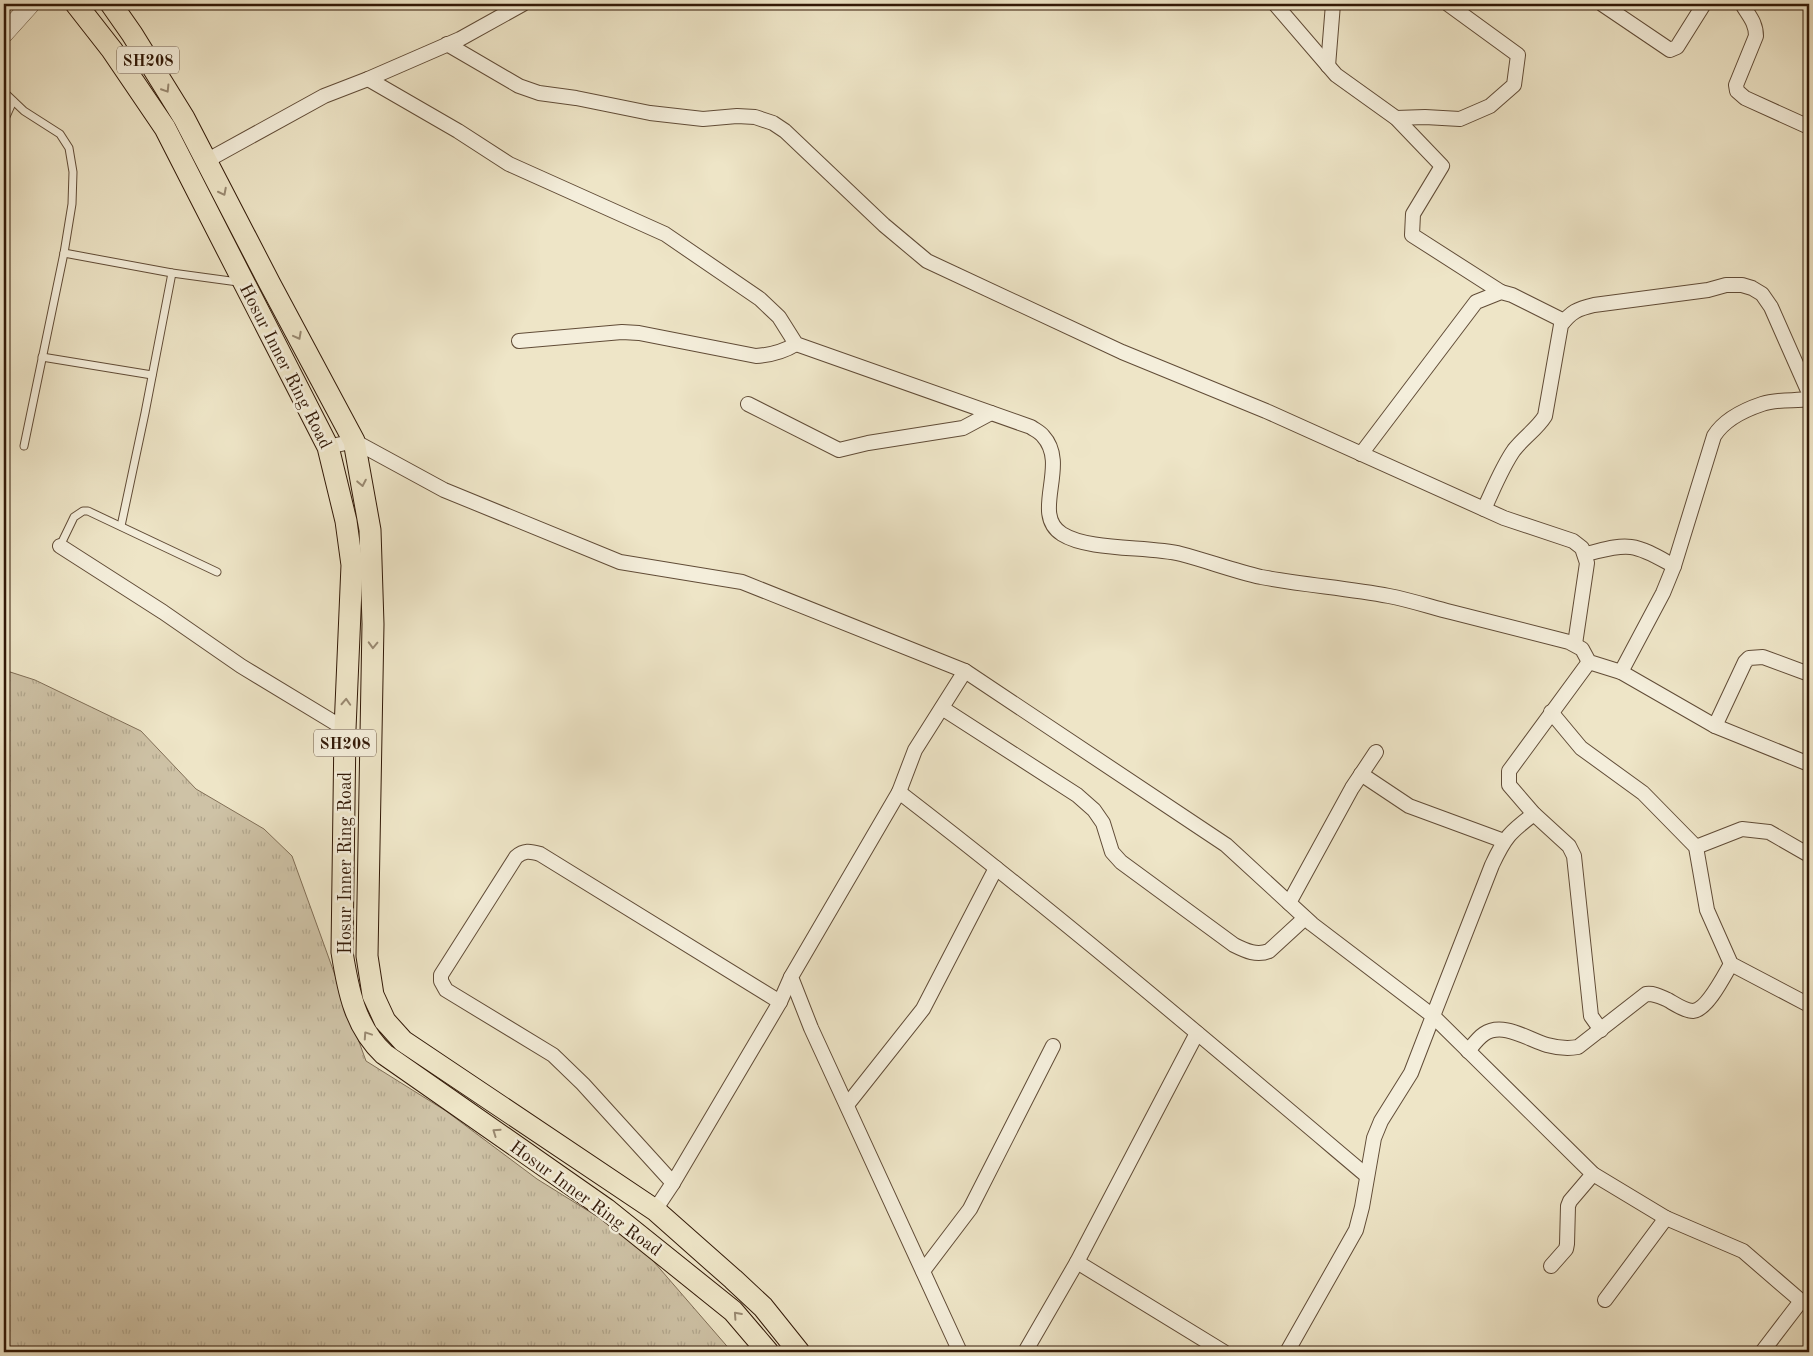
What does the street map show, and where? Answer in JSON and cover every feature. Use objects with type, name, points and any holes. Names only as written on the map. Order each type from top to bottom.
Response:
[{"type":"main road","name":"Hosur Inner Ring Road","points":[[76,4],[112,50],[165,128],[328,446],[346,521],[352,565],[345,729],[342,952],[347,985],[363,1030],[374,1045],[384,1054],[606,1209],[691,1276],[734,1311],[768,1352]]},
{"type":"main road","name":"Hosur Inner Ring Road","points":[[111,4],[132,34],[184,118],[354,441],[370,530],[373,624],[367,956],[373,996],[385,1021],[403,1042],[655,1210],[763,1307],[799,1352]]},
{"type":"street","points":[[4,34],[31,4]]},
{"type":"street","points":[[206,161],[324,96],[460,39],[523,4]]},
{"type":"street","points":[[1275,4],[1336,75],[1396,118],[1442,166],[1413,214],[1412,234],[1501,292],[1512,295],[1564,321]]},
{"type":"street","points":[[1328,66],[1333,4]]},
{"type":"street","points":[[1396,118],[1460,119],[1490,106],[1514,85],[1518,55],[1448,4]]},
{"type":"street","points":[[1602,4],[1670,50],[1677,48],[1704,4]]},
{"type":"street","points":[[1742,4],[1753,20],[1756,36],[1736,85],[1738,93],[1809,127]]},
{"type":"street","points":[[447,44],[519,86],[539,93],[576,98],[650,113],[703,119],[737,116],[755,117],[773,123],[785,131],[884,225],[927,261],[1122,352],[1266,412],[1504,518],[1573,541],[1582,548],[1587,563],[1575,644]]},
{"type":"street","points":[[368,79],[458,131],[509,164],[665,234],[760,299],[780,317],[796,344],[1031,427],[1043,435],[1051,447],[1054,458],[1048,512],[1053,524],[1060,533],[1074,540],[1095,545],[1149,549],[1180,554],[1261,577],[1390,596],[1575,644],[1582,649],[1589,662],[1620,672],[1715,726],[1809,764]]},
{"type":"street","points":[[1484,509],[1513,452],[1538,427],[1545,416],[1561,326],[1577,309],[1594,305],[1708,290],[1726,285],[1742,285],[1752,288],[1762,294],[1771,307],[1809,393]]},
{"type":"street","points":[[1361,454],[1476,302],[1501,292]]},
{"type":"street","points":[[519,341],[640,332],[756,356],[784,352],[796,344]]},
{"type":"street","points":[[1620,672],[1663,593],[1674,566],[1714,436],[1719,428],[1726,422],[1764,404],[1809,399]]},
{"type":"street","points":[[748,404],[839,450],[868,443],[963,428],[991,413]]},
{"type":"street","points":[[328,446],[354,441],[444,490],[620,562],[742,582],[965,671],[1226,845],[1305,918],[1433,1016],[1593,1174],[1666,1218],[1743,1251],[1801,1301],[1762,1352]]},
{"type":"street","points":[[60,546],[163,612],[241,666],[345,729]]},
{"type":"street","points":[[1585,554],[1617,547],[1632,547],[1646,551],[1674,566]]},
{"type":"street","points":[[1715,726],[1745,662],[1749,658],[1763,657],[1809,674]]},
{"type":"street","points":[[1589,662],[1509,771],[1509,785],[1534,814],[1569,846],[1574,856],[1591,1016],[1601,1030]]},
{"type":"street","points":[[655,1210],[673,1184],[780,1002],[791,977],[900,792],[915,750],[965,671]]},
{"type":"street","points":[[942,708],[1077,795],[1094,810],[1103,823],[1112,852],[1122,862],[1234,945],[1262,954],[1269,951],[1305,918]]},
{"type":"street","points":[[1551,712],[1581,748],[1643,793],[1696,847],[1707,910],[1731,964],[1809,1005]]},
{"type":"street","points":[[1289,903],[1361,774],[1376,752]]},
{"type":"street","points":[[1361,774],[1409,806],[1504,841]]},
{"type":"street","points":[[900,792],[1198,1033],[1367,1176]]},
{"type":"street","points":[[1287,1352],[1356,1230],[1374,1138],[1381,1121],[1411,1073],[1492,864],[1512,830],[1534,814]]},
{"type":"street","points":[[1696,847],[1742,829],[1769,832],[1809,855]]},
{"type":"street","points":[[673,1184],[583,1084],[553,1055],[446,990],[440,975],[516,857],[522,852],[531,852],[548,859],[780,1002]]},
{"type":"street","points":[[848,1105],[923,1009],[996,868]]},
{"type":"street","points":[[1468,1051],[1485,1034],[1493,1030],[1504,1030],[1546,1045],[1569,1049],[1578,1047],[1646,994],[1657,994],[1687,1010],[1700,1009],[1706,1004],[1731,964]]},
{"type":"street","points":[[791,977],[811,1028],[960,1352]]},
{"type":"street","points":[[1025,1352],[1076,1262],[1198,1033]]},
{"type":"street","points":[[923,1271],[970,1209],[1053,1046]]},
{"type":"street","points":[[1551,1266],[1566,1249],[1567,1210],[1570,1201],[1593,1174]]},
{"type":"street","points":[[1604,1300],[1666,1218]]},
{"type":"street","points":[[1076,1262],[1224,1352]]},
{"type":"lane","points":[[4,92],[24,111],[60,134],[70,148],[74,172],[72,204],[64,253],[24,446]]},
{"type":"lane","points":[[4,121],[13,100]]},
{"type":"lane","points":[[64,253],[172,273],[244,282]]},
{"type":"lane","points":[[121,526],[172,273]]},
{"type":"lane","points":[[42,357],[152,375]]},
{"type":"lane","points":[[60,546],[74,517],[83,511],[88,511],[217,572]]},
{"type":"green space","points":[[4,670],[35,680],[141,731],[196,789],[264,829],[292,856],[366,1061],[446,1111],[537,1179],[635,1240],[732,1352],[4,1352]]}]
